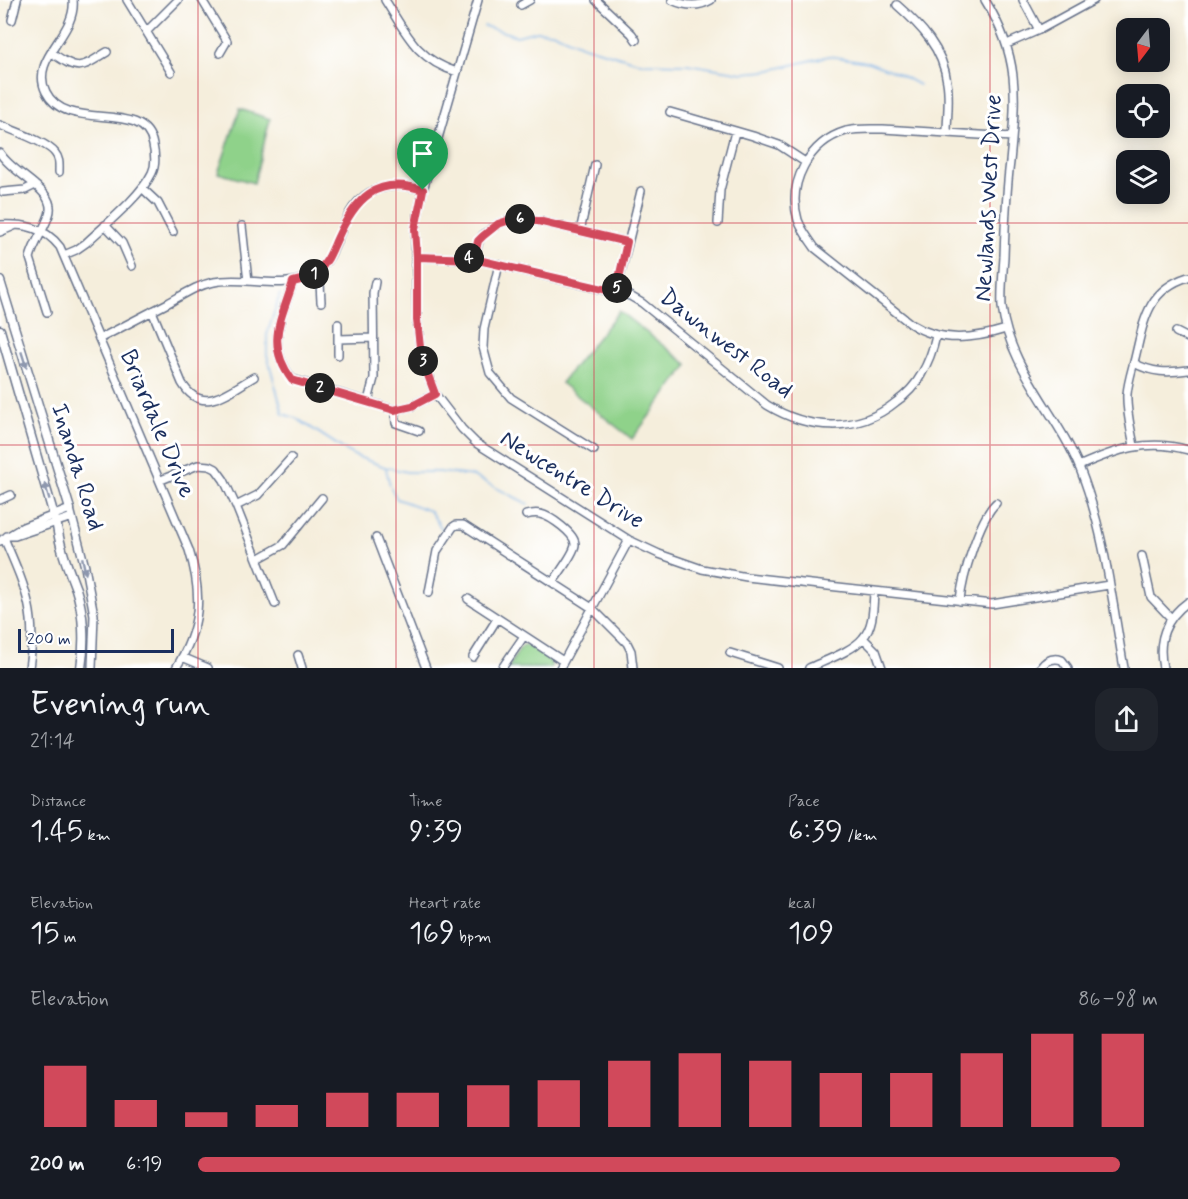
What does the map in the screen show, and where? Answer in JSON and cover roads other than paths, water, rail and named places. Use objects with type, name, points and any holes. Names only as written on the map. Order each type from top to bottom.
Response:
[{"type":"main road","name":"Inanda Road","points":[[0,281],[71,513]]},
{"type":"main road","name":"Inanda Road","points":[[0,330],[60,543],[76,590],[82,620],[81,668]]},
{"type":"street","points":[[12,20],[16,0]]},
{"type":"street","points":[[64,255],[76,250],[105,225],[142,188],[153,172],[154,166],[154,148],[144,129],[127,120],[72,114],[52,102],[45,90],[41,76],[44,63],[72,17],[73,0]]},
{"type":"street","points":[[128,0],[171,72]]},
{"type":"street","points":[[147,31],[178,0]]},
{"type":"street","points":[[202,0],[227,41],[220,53]]},
{"type":"street","points":[[385,0],[420,51],[437,64],[458,72]]},
{"type":"street","name":"Newcentre Drive","points":[[478,0],[423,190],[415,229],[417,320],[421,356],[435,394],[476,443],[629,540],[682,563],[720,573],[992,604],[1109,585]]},
{"type":"street","points":[[521,5],[530,0]]},
{"type":"street","points":[[596,0],[636,40]]},
{"type":"street","points":[[672,0],[690,5],[711,0]]},
{"type":"street","name":"Newlands West Drive","points":[[985,0],[1006,44],[1015,88],[1002,286],[1002,306],[1006,329],[1016,355],[1079,466],[1094,508],[1124,668]]},
{"type":"street","points":[[1023,0],[1039,30]]},
{"type":"street","points":[[1006,44],[1039,30],[1094,0]]},
{"type":"street","points":[[897,5],[928,36],[940,56],[947,80],[947,134]]},
{"type":"street","points":[[52,53],[75,67],[84,67],[106,52]]},
{"type":"street","points":[[670,112],[779,146],[805,162]]},
{"type":"street","points":[[0,125],[48,147],[56,154],[59,172]]},
{"type":"street","points":[[1006,329],[954,339],[919,330],[815,248],[804,233],[798,219],[796,194],[805,162],[824,142],[846,131],[865,129],[1012,137]]},
{"type":"street","points":[[718,223],[720,190],[735,132]]},
{"type":"street","points":[[0,153],[14,170],[48,195],[50,215],[30,260],[46,312]]},
{"type":"street","points":[[580,231],[595,165]]},
{"type":"street","points":[[3,192],[25,190],[35,185]]},
{"type":"street","points":[[99,339],[202,284],[219,281],[293,282],[316,272],[327,261],[346,219],[360,199],[375,190],[390,186],[401,185],[423,190]]},
{"type":"street","points":[[142,188],[160,206],[174,232]]},
{"type":"street","points":[[616,292],[641,191]]},
{"type":"street","points":[[474,259],[478,241],[506,221],[525,219],[627,242]]},
{"type":"street","points":[[0,225],[32,226],[42,231]]},
{"type":"street","points":[[0,232],[17,225]]},
{"type":"street","points":[[105,225],[122,243],[132,266]]},
{"type":"street","points":[[243,226],[248,281]]},
{"type":"street","name":"Briardale Drive","points":[[42,231],[55,241],[64,255],[189,550],[196,573],[198,611],[190,641],[176,668]]},
{"type":"street","name":"Dawnwest Road","points":[[417,257],[474,259],[616,292],[642,303],[767,405],[782,414],[817,425],[834,426],[855,423],[871,418],[889,408],[907,394],[921,377],[930,358],[936,336]]},
{"type":"street","points":[[499,264],[484,330],[483,347],[490,373],[511,398],[594,450]]},
{"type":"street","points":[[316,272],[321,283],[321,302]]},
{"type":"street","points":[[1134,446],[1127,394],[1142,326],[1151,304],[1162,290],[1188,277]]},
{"type":"street","points":[[293,282],[276,339],[277,349],[292,380],[394,410],[412,406],[435,394]]},
{"type":"street","points":[[368,401],[374,378],[373,294],[375,282]]},
{"type":"street","points":[[152,311],[182,383],[194,398],[212,399],[254,377]]},
{"type":"street","points":[[338,324],[338,355]]},
{"type":"street","points":[[1176,332],[1188,338]]},
{"type":"street","points":[[338,339],[373,338]]},
{"type":"street","points":[[1134,363],[1144,369],[1159,372],[1188,370]]},
{"type":"street","points":[[394,410],[396,423],[419,431]]},
{"type":"street","points":[[1079,466],[1103,455],[1134,446],[1164,445],[1188,450]]},
{"type":"street","points":[[236,506],[258,495],[291,458]]},
{"type":"street","points":[[160,480],[192,466],[210,466],[216,469],[224,480],[236,506],[275,604]]},
{"type":"street","points":[[0,500],[11,495]]},
{"type":"street","points":[[258,559],[283,545],[322,498]]},
{"type":"street","points":[[960,601],[963,576],[988,513],[996,503]]},
{"type":"street","points":[[29,668],[33,638],[29,601],[4,539],[71,513]]},
{"type":"street","name":"Inanda Road","points":[[71,513],[94,615],[92,668]]},
{"type":"street","points":[[526,515],[541,514],[572,534],[574,549],[553,582]]},
{"type":"street","points":[[429,592],[439,549],[453,527],[463,525],[592,608],[627,643],[631,651],[633,668]]},
{"type":"street","points":[[376,538],[426,668]]},
{"type":"street","points":[[468,599],[561,664],[629,540]]},
{"type":"street","points":[[1142,556],[1151,597],[1170,617]]},
{"type":"street","points":[[809,668],[863,638],[871,620],[874,592]]},
{"type":"street","points":[[1163,668],[1160,646],[1162,634],[1170,617],[1188,602]]},
{"type":"street","points":[[473,657],[497,618]]},
{"type":"street","points":[[502,668],[524,636]]},
{"type":"street","points":[[863,638],[876,651],[882,668]]},
{"type":"street","points":[[730,653],[778,668]]},
{"type":"street","points":[[297,655],[302,668]]},
{"type":"street","points":[[182,657],[208,668]]},
{"type":"street","points":[[1040,668],[1045,662],[1054,659],[1062,660],[1068,668]]},
{"type":"waterway","points":[[484,26],[517,36],[536,31],[552,32],[581,45],[641,63],[687,64],[743,73],[767,71],[829,56],[868,62],[895,72],[919,85]]},
{"type":"waterway","points":[[280,294],[267,335],[267,355],[283,414],[296,418],[353,455],[385,467],[407,472],[439,472],[473,476],[528,504]]},
{"type":"waterway","points":[[386,469],[390,485]]},
{"type":"waterway","points":[[391,488],[397,499],[430,511],[442,529]]}]
